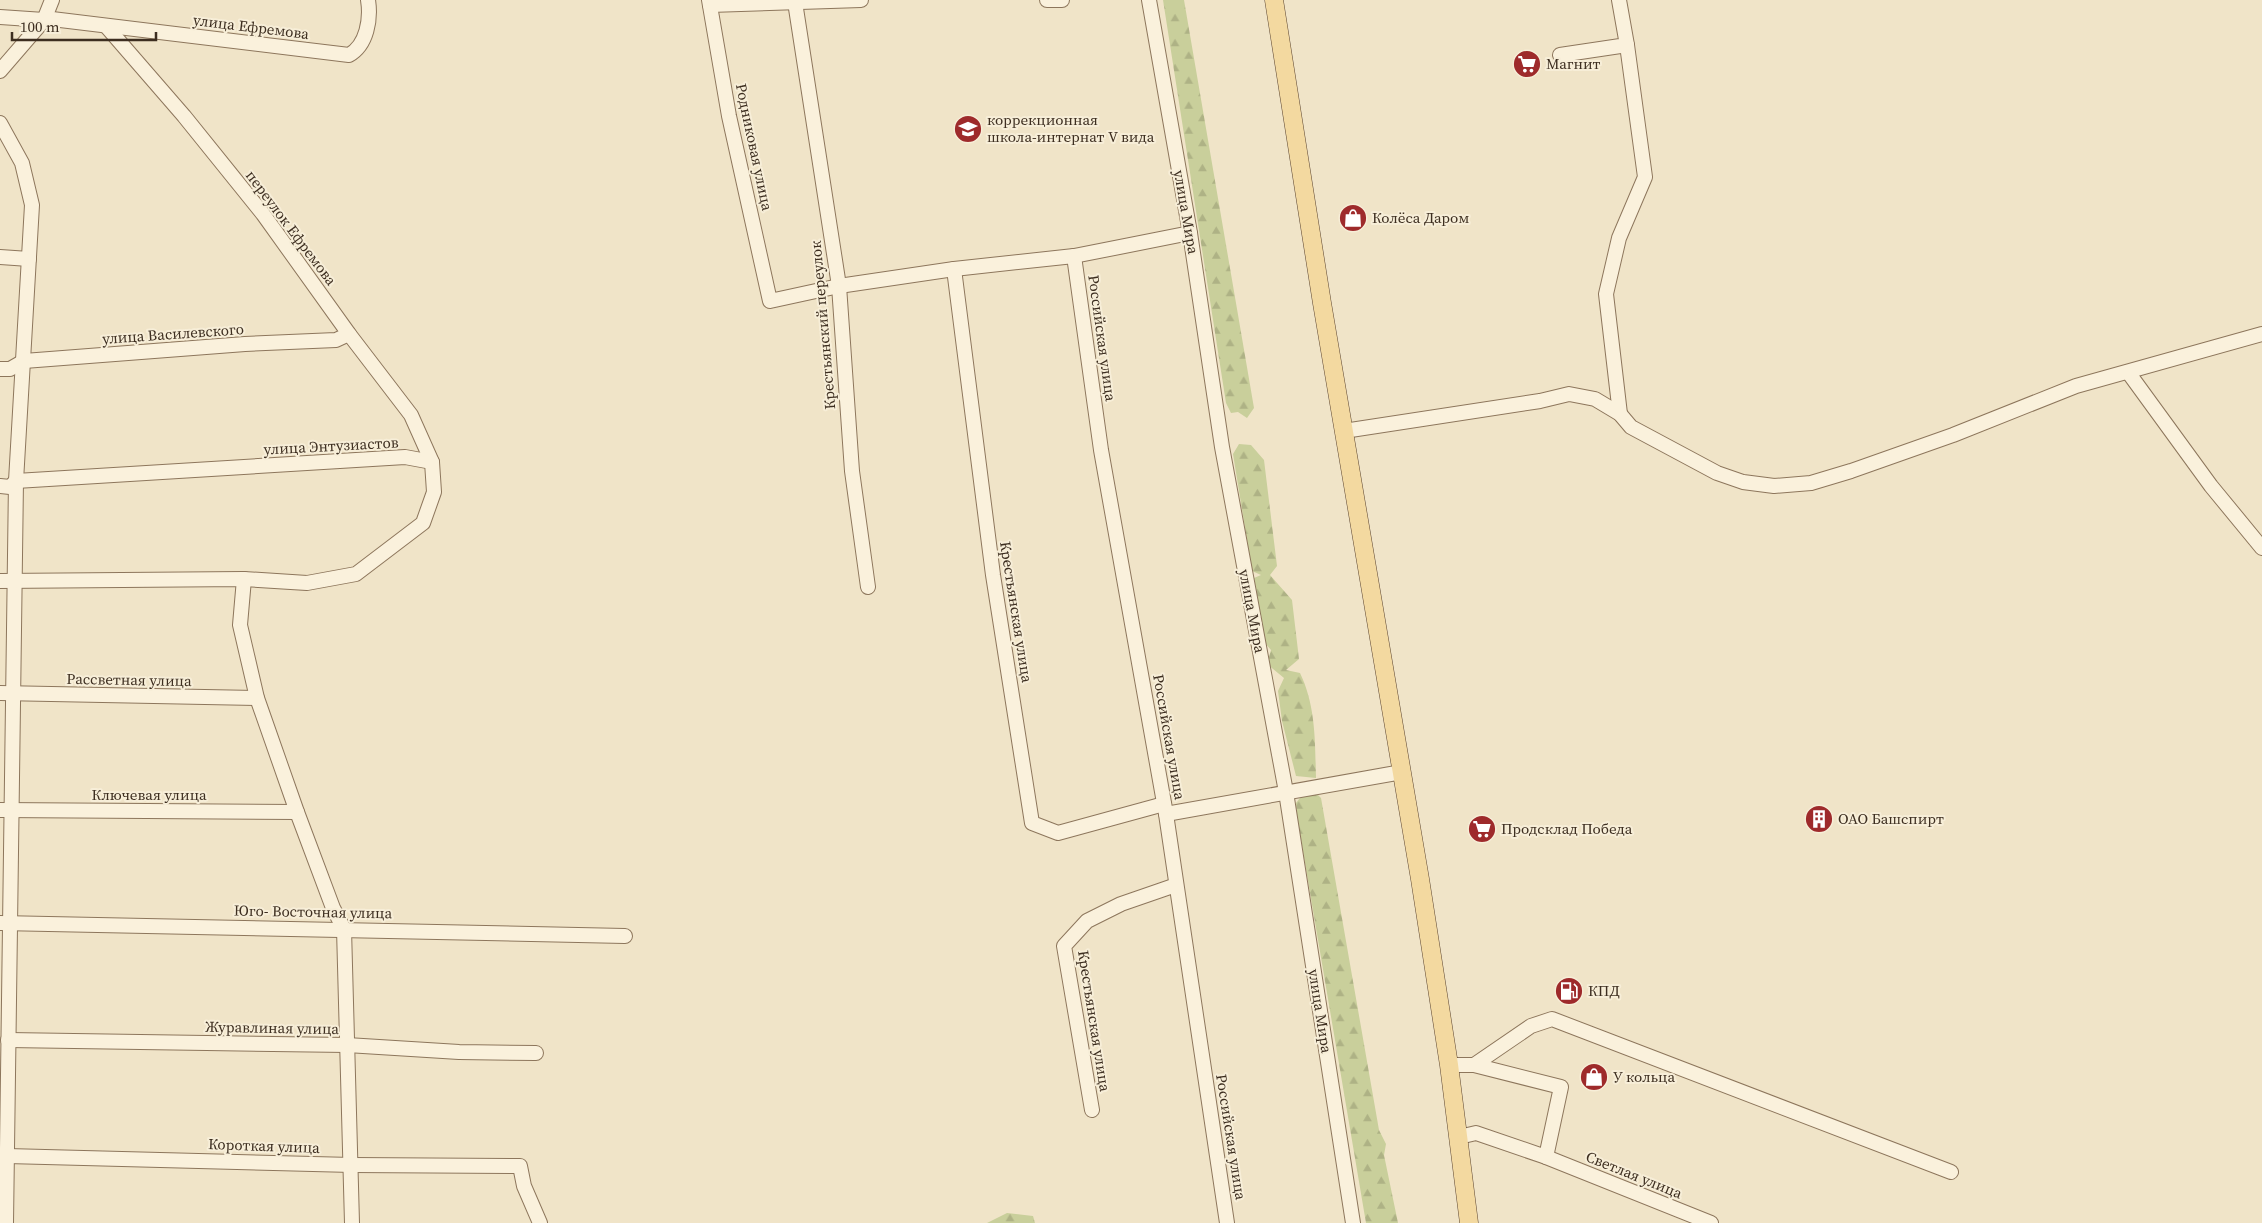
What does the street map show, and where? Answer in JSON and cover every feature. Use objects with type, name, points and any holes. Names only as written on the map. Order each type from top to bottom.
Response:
[{"type":"main road","points":[[1274,0],[1320,294],[1402,772],[1449,1065],[1469,1223]]},
{"type":"street","points":[[0,70],[44,20],[52,0]]},
{"type":"street","name":"улица Ефремова","points":[[0,18],[52,19],[349,55],[363,43],[369,7],[368,0]]},
{"type":"street","points":[[709,3],[860,0]]},
{"type":"street","points":[[1047,0],[1062,0]]},
{"type":"street","name":"улица Мира","points":[[1149,0],[1190,233],[1222,447],[1286,792],[1352,1223]]},
{"type":"street","points":[[1619,0],[1645,178],[1618,238],[1606,294],[1620,414]]},
{"type":"street","name":"Крестьянский переулок","points":[[795,2],[839,286],[852,471],[868,587]]},
{"type":"street","name":"Родниковая улица","points":[[709,3],[729,116],[770,301],[839,286]]},
{"type":"street","name":"переулок Ефремова","points":[[106,26],[184,116],[263,214],[349,334],[411,415],[432,462]]},
{"type":"street","points":[[1560,55],[1627,45]]},
{"type":"street","points":[[1,130],[22,163],[32,205],[16,481],[16,581],[6,694],[5,923],[8,1040],[6,1223]]},
{"type":"street","points":[[839,286],[954,269],[1074,256],[1190,233]]},
{"type":"street","points":[[0,256],[29,259]]},
{"type":"street","name":"Российская улица","points":[[1074,256],[1101,450],[1165,809],[1227,1223]]},
{"type":"street","name":"Крестьянская улица","points":[[954,269],[993,575],[1032,823],[1058,833],[1165,809]]},
{"type":"street","name":"улица Василевского","points":[[0,369],[10,369],[24,361],[245,344],[336,340],[349,334]]},
{"type":"street","points":[[1344,431],[1540,401],[1569,394],[1595,399],[1620,414],[1631,427],[1718,473],[1743,482],[1774,486],[1811,483],[1851,472],[1953,435],[2076,386],[2262,334]]},
{"type":"street","points":[[2128,372],[2211,486],[2262,548]]},
{"type":"street","name":"улица Энтузиастов","points":[[0,486],[10,487],[16,481],[406,457],[432,462]]},
{"type":"street","points":[[0,581],[244,579],[308,583],[356,574],[423,522],[434,492],[432,462]]},
{"type":"street","points":[[244,579],[240,624],[258,698],[297,812],[333,908],[344,929],[352,1165],[352,1223]]},
{"type":"street","name":"Рассветная улица","points":[[6,694],[258,698]]},
{"type":"street","points":[[1165,809],[1286,792],[1402,772]]},
{"type":"street","name":"Ключевая улица","points":[[6,810],[297,812]]},
{"type":"street","name":"Крестьянская улица","points":[[1092,1110],[1064,946],[1087,921],[1122,904],[1176,885]]},
{"type":"street","name":"Юго- Восточная улица","points":[[5,923],[625,936]]},
{"type":"street","points":[[1474,1065],[1530,1026],[1552,1019],[1951,1172]]},
{"type":"street","name":"Журавлиная улица","points":[[8,1040],[347,1045],[459,1052],[536,1053]]},
{"type":"street","points":[[1449,1065],[1474,1065],[1561,1087],[1546,1157]]},
{"type":"street","name":"Светлая улица","points":[[1459,1137],[1476,1133],[1546,1157],[1711,1223]]},
{"type":"street","name":"Короткая улица","points":[[6,1156],[352,1165],[520,1166],[524,1186],[540,1223]]},
{"type":"green space","points":[[1163,0],[1184,0],[1254,408],[1247,418],[1238,412],[1231,413],[1226,403]]},
{"type":"green space","points":[[1239,444],[1251,445],[1264,460],[1277,566],[1270,575],[1292,600],[1299,659],[1286,670],[1300,673],[1309,698],[1314,724],[1316,778],[1296,776],[1282,721],[1278,691],[1284,678],[1267,664],[1271,650],[1265,643],[1254,578],[1261,575],[1252,571],[1233,454]]},
{"type":"green space","points":[[1315,792],[1321,798],[1379,1130],[1386,1144],[1384,1155],[1398,1223],[1366,1223],[1297,816],[1296,803],[1303,794]]},
{"type":"green space","points":[[1007,1213],[1033,1216],[1035,1223],[987,1223]]},
{"type":"place","name":"Магнит","points":[[1527,64]]},
{"type":"place","name":"коррекционная школа-интернат V вида","points":[[968,129]]},
{"type":"place","name":"Колёса Даром","points":[[1353,218]]},
{"type":"place","name":"ОАО Башспирт","points":[[1819,819]]},
{"type":"place","name":"Продсклад Победа","points":[[1482,829]]},
{"type":"place","name":"КПД","points":[[1569,991]]},
{"type":"place","name":"У кольца","points":[[1594,1077]]}]
